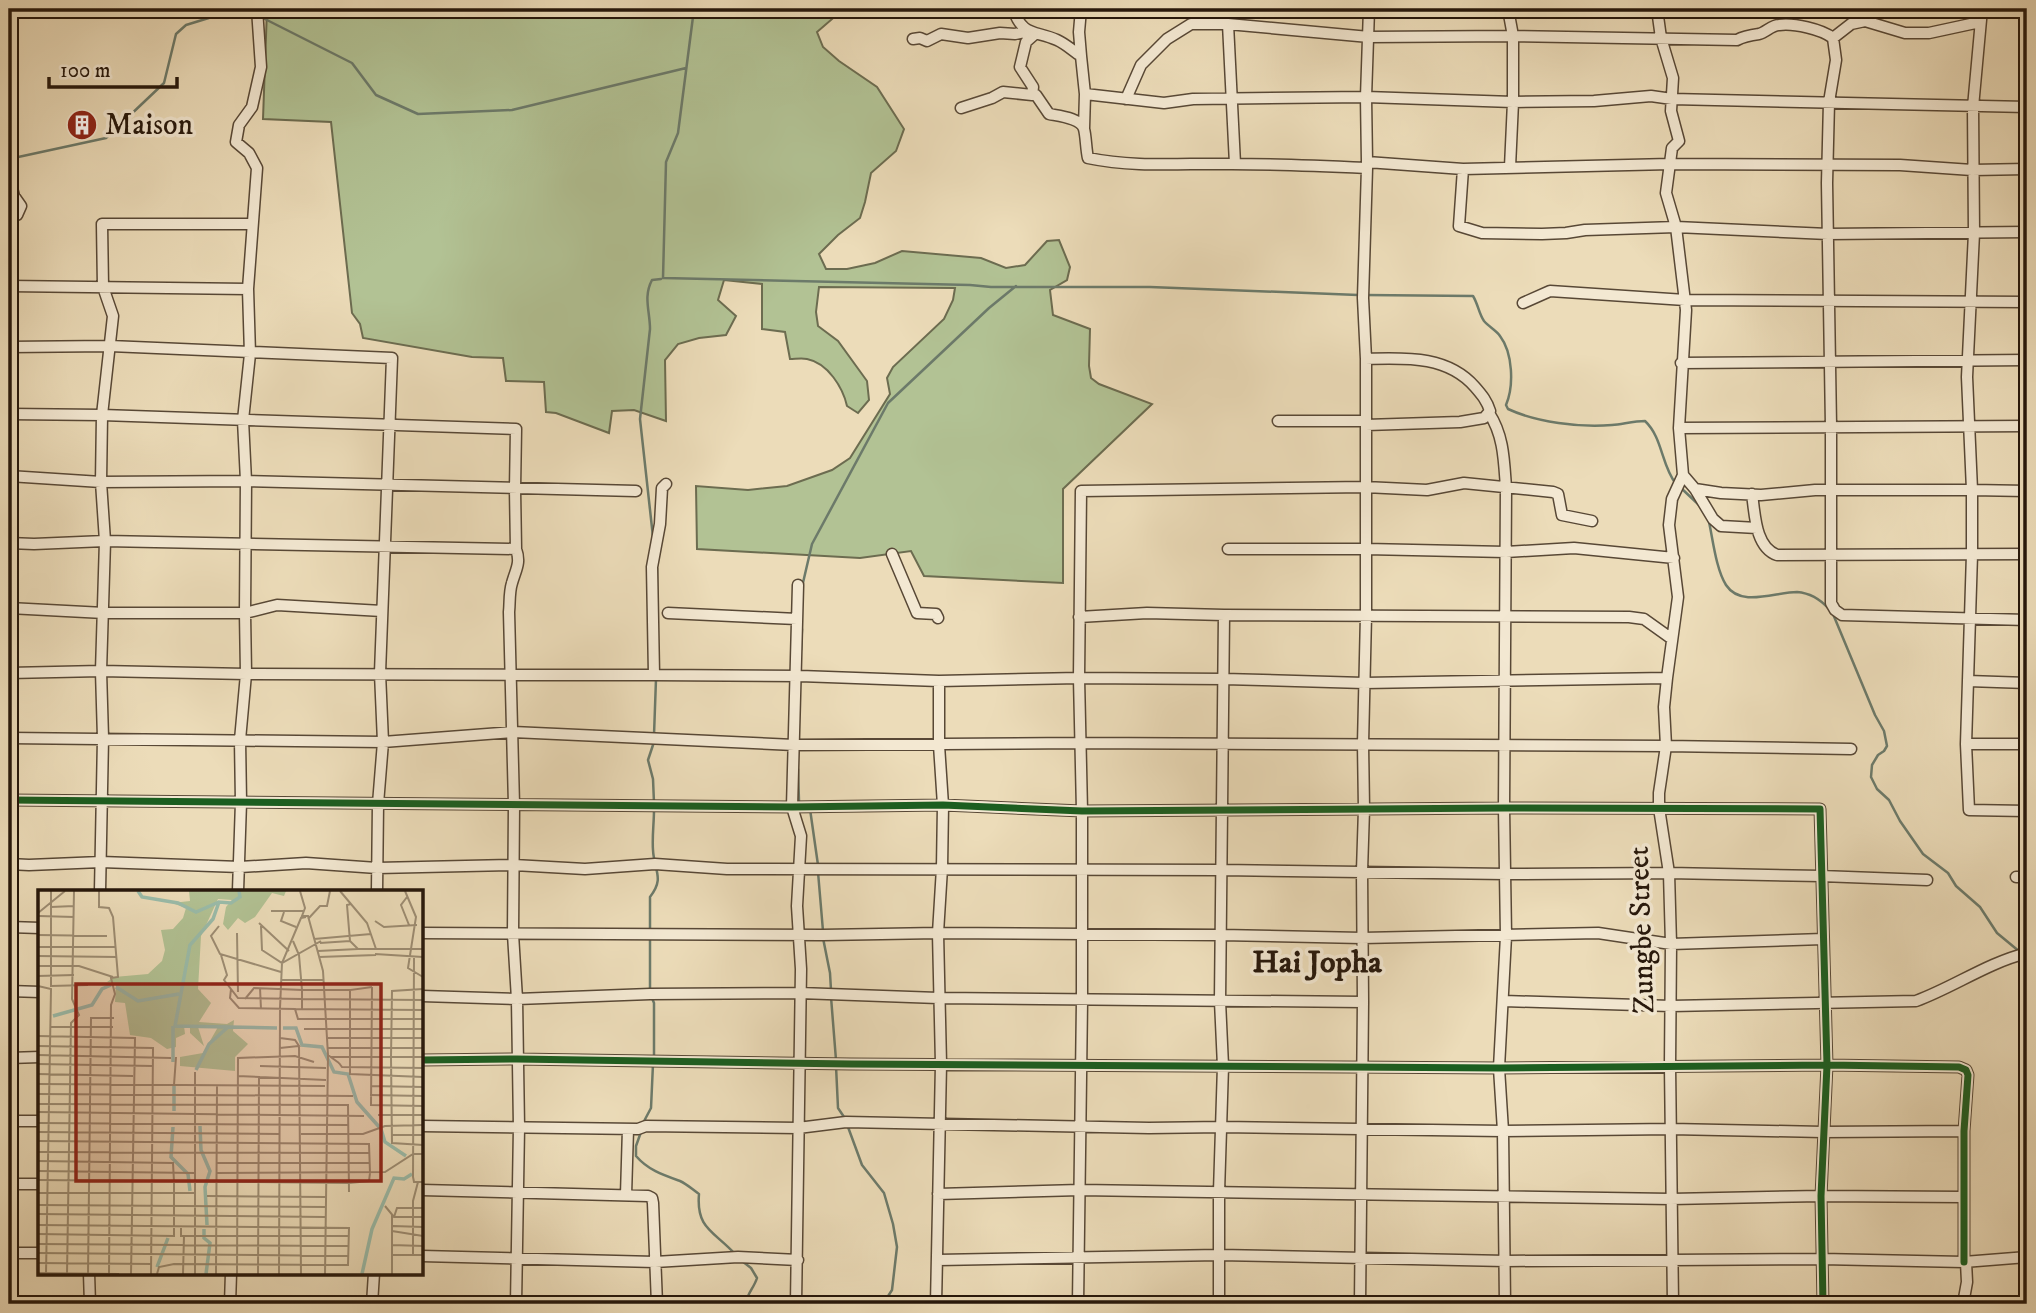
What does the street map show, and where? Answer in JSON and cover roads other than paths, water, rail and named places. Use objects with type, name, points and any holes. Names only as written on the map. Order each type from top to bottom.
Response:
[{"type":"street","points":[[9,10],[76,9]]},
{"type":"street","points":[[238,890],[240,740],[246,674],[246,481],[243,420],[250,354],[248,289],[257,168],[249,153],[236,142],[239,125],[252,107],[261,67],[257,9]]},
{"type":"street","points":[[1013,9],[1018,22],[1032,32],[1057,40],[1081,56]]},
{"type":"street","points":[[1082,9],[1079,32],[1088,158],[1115,164],[1367,165],[1463,169],[1670,164],[1828,164],[1972,170],[2027,169]]},
{"type":"street","points":[[1360,1304],[1366,615],[1366,359],[1363,292],[1369,9]]},
{"type":"street","points":[[1508,9],[1513,36],[1510,167]]},
{"type":"street","points":[[1657,9],[1661,38],[1673,78],[1671,111],[1679,141],[1672,148],[1666,193],[1676,226],[1686,310],[1679,428],[1682,478],[1695,489],[1713,519],[1721,526],[1757,528]]},
{"type":"street","points":[[1982,9],[1973,107],[1974,233],[1967,400],[1972,489],[1966,744],[1969,810],[2027,811]]},
{"type":"street","points":[[1833,38],[1851,24],[1865,21],[1905,33],[1929,33],[1980,22]]},
{"type":"street","points":[[1126,99],[1141,65],[1167,39],[1191,23],[1369,37],[1513,36],[1737,40],[1761,33],[1777,24],[1805,27],[1833,38]]},
{"type":"street","points":[[1227,24],[1235,164]]},
{"type":"street","points":[[913,39],[927,41],[942,34],[968,38],[1032,32]]},
{"type":"street","points":[[1032,32],[1026,42],[1020,67],[1033,87],[1032,95]]},
{"type":"street","points":[[1833,38],[1836,60],[1829,102],[1828,164],[1831,603],[1842,615],[2027,620]]},
{"type":"street","points":[[961,108],[1003,92],[1036,95],[1049,114],[1079,122],[1084,128]]},
{"type":"street","points":[[1085,94],[1164,103],[1193,99],[1366,97],[1513,102],[1594,101],[1651,96],[1672,99],[2027,107]]},
{"type":"street","points":[[1463,169],[1459,226],[1482,233],[1566,233],[1676,226],[1828,234],[2027,232]]},
{"type":"street","points":[[9,176],[14,195],[21,206],[17,215],[9,216]]},
{"type":"street","points":[[100,890],[106,541],[101,482],[102,415],[113,316],[103,287],[102,224],[252,224]]},
{"type":"street","points":[[9,286],[248,289]]},
{"type":"street","points":[[1523,303],[1550,292],[1685,300],[2027,302]]},
{"type":"street","points":[[9,347],[110,346],[392,358],[380,673],[383,742],[378,804],[377,890]]},
{"type":"street","points":[[1366,359],[1420,359],[1461,373],[1485,398],[1503,447],[1507,616],[1504,808],[1506,936],[1499,1068],[1503,1131],[1505,1304]]},
{"type":"street","points":[[1681,363],[2027,360]]},
{"type":"street","points":[[1278,421],[1460,422],[1484,418],[1489,413]]},
{"type":"street","points":[[9,414],[516,429],[516,549],[519,568],[511,584],[509,612],[514,805],[513,934],[519,1127],[516,1304]]},
{"type":"street","points":[[1679,428],[2027,426]]},
{"type":"street","points":[[9,476],[101,482],[246,481],[636,491]]},
{"type":"street","name":"Zungbe Street","points":[[1672,1304],[1671,944],[1669,873],[1659,793],[1666,746],[1664,707],[1678,597],[1669,525],[1672,499],[1682,478]]},
{"type":"street","points":[[1078,1304],[1082,1001],[1079,678],[1081,491],[1365,487],[1427,490],[1464,483],[1553,492],[1558,494],[1562,514],[1592,521]]},
{"type":"street","points":[[654,675],[652,567],[659,534],[662,488],[666,484]]},
{"type":"street","points":[[1695,489],[1752,494],[1830,490],[2027,491]]},
{"type":"street","points":[[1752,494],[1757,528],[1764,544],[1773,553],[2027,554]]},
{"type":"street","points":[[9,543],[106,541],[516,549]]},
{"type":"street","points":[[1227,549],[1506,552],[1574,548],[1674,558]]},
{"type":"street","points":[[892,554],[917,614],[931,613],[938,618]]},
{"type":"street","points":[[796,1304],[800,993],[797,905],[801,836],[792,807],[798,585]]},
{"type":"street","points":[[9,608],[104,614],[245,613],[277,605],[382,611]]},
{"type":"street","points":[[668,613],[797,619]]},
{"type":"street","points":[[1079,617],[1147,613],[1636,617],[1651,623],[1672,639]]},
{"type":"street","points":[[1219,1304],[1223,1066],[1220,1001],[1224,615]]},
{"type":"street","points":[[9,673],[102,671],[797,676],[940,681],[1224,679],[1364,683],[1667,678]]},
{"type":"street","points":[[936,1304],[941,1064],[938,933],[943,805],[939,745],[940,681]]},
{"type":"street","points":[[1968,681],[2027,683]]},
{"type":"street","points":[[9,738],[383,742],[513,732],[794,745],[1363,744],[1851,749]]},
{"type":"street","points":[[1966,744],[2027,744]]},
{"type":"street","points":[[9,800],[792,807],[943,805],[1082,811],[1364,808],[1820,809],[1827,1065],[1821,1196],[1823,1304]]},
{"type":"street","points":[[9,864],[102,862],[240,867],[306,863],[377,868],[514,865],[585,869],[655,864],[727,869],[1669,873],[1927,880]]},
{"type":"street","points":[[9,927],[38,928]]},
{"type":"street","points":[[424,933],[1221,934],[1362,938],[1598,933],[1671,944],[1823,939]]},
{"type":"street","points":[[1504,1001],[1671,1006],[1916,1001],[1936,994],[1989,966],[2027,953]]},
{"type":"street","points":[[9,991],[38,992]]},
{"type":"street","points":[[424,996],[517,999],[650,994],[800,993],[939,999],[1363,1002]]},
{"type":"street","points":[[9,1058],[38,1057]]},
{"type":"street","points":[[424,1060],[1499,1068],[1827,1065],[1959,1067],[1966,1070],[1968,1094],[1964,1131],[1967,1282],[1963,1304]]},
{"type":"street","points":[[9,1121],[38,1121]]},
{"type":"street","points":[[424,1126],[799,1128],[846,1122],[939,1122],[1149,1128],[1964,1131]]},
{"type":"street","points":[[626,1195],[637,1128]]},
{"type":"street","points":[[9,1184],[38,1184]]},
{"type":"street","points":[[424,1190],[648,1195],[652,1198],[657,1304]]},
{"type":"street","points":[[938,1194],[1080,1190],[1671,1199],[1964,1197]]},
{"type":"street","points":[[9,1253],[38,1253]]},
{"type":"street","points":[[938,1260],[1219,1255],[1506,1261],[1822,1259],[1965,1262],[2027,1257]]},
{"type":"street","points":[[424,1256],[655,1262],[738,1257],[798,1260]]},
{"type":"street","points":[[89,1274],[90,1304]]},
{"type":"street","points":[[230,1274],[230,1304]]},
{"type":"street","points":[[372,1304],[374,1274]]},
{"type":"waterway","points":[[9,159],[106,138],[164,83],[176,34],[186,25],[238,9]]},
{"type":"waterway","points":[[244,9],[253,13]]},
{"type":"waterway","points":[[694,9],[678,133],[666,162],[663,278],[991,287],[1150,287],[1358,295]]},
{"type":"waterway","points":[[259,16],[352,63],[376,95],[418,114],[512,110],[686,68]]},
{"type":"waterway","points":[[653,537],[640,419],[650,329],[648,292],[652,280],[661,279]]},
{"type":"waterway","points":[[802,587],[812,544],[888,403],[1016,286]]},
{"type":"waterway","points":[[1365,295],[1473,296],[1484,321],[1498,334],[1508,351],[1511,379],[1506,405],[1508,409],[1545,421],[1572,425],[1599,426],[1645,421],[1655,435],[1667,469],[1676,484]]},
{"type":"waterway","points":[[1681,488],[1699,505]]},
{"type":"waterway","points":[[1709,522],[1720,571],[1732,592],[1749,597],[1797,592],[1815,597],[1829,609]]},
{"type":"waterway","points":[[657,568],[657,590]]},
{"type":"waterway","points":[[1833,614],[1884,731],[1887,746],[1872,765],[1871,777],[1877,789],[1889,800],[1923,854],[1948,873],[1956,886],[1980,907],[1997,933],[2020,952]]},
{"type":"waterway","points":[[801,650],[802,629]]},
{"type":"waterway","points":[[654,735],[656,679]]},
{"type":"waterway","points":[[654,742],[648,760],[653,779],[654,803]]},
{"type":"waterway","points":[[798,769],[799,801],[805,803]]},
{"type":"waterway","points":[[810,809],[818,865]]},
{"type":"waterway","points":[[650,992],[650,897],[658,879],[653,850],[654,810]]},
{"type":"waterway","points":[[818,872],[823,931]]},
{"type":"waterway","points":[[823,938],[831,990]]},
{"type":"waterway","points":[[831,997],[836,1060]]},
{"type":"waterway","points":[[652,998],[654,1058]]},
{"type":"waterway","points":[[642,1125],[651,1108],[653,1064]]},
{"type":"waterway","points":[[836,1066],[838,1108],[846,1120]]},
{"type":"waterway","points":[[848,1127],[862,1165],[884,1193],[893,1224],[897,1247],[892,1290],[883,1304]]},
{"type":"waterway","points":[[641,1132],[636,1156],[651,1168],[683,1182],[699,1194],[700,1215],[704,1222],[735,1254]]},
{"type":"waterway","points":[[742,1261],[751,1268],[757,1278],[746,1304]]},
{"type":"place","name":"Maison","points":[[82,125]]},
{"type":"district","name":"Hai Jopha","points":[[1317,963]]}]
